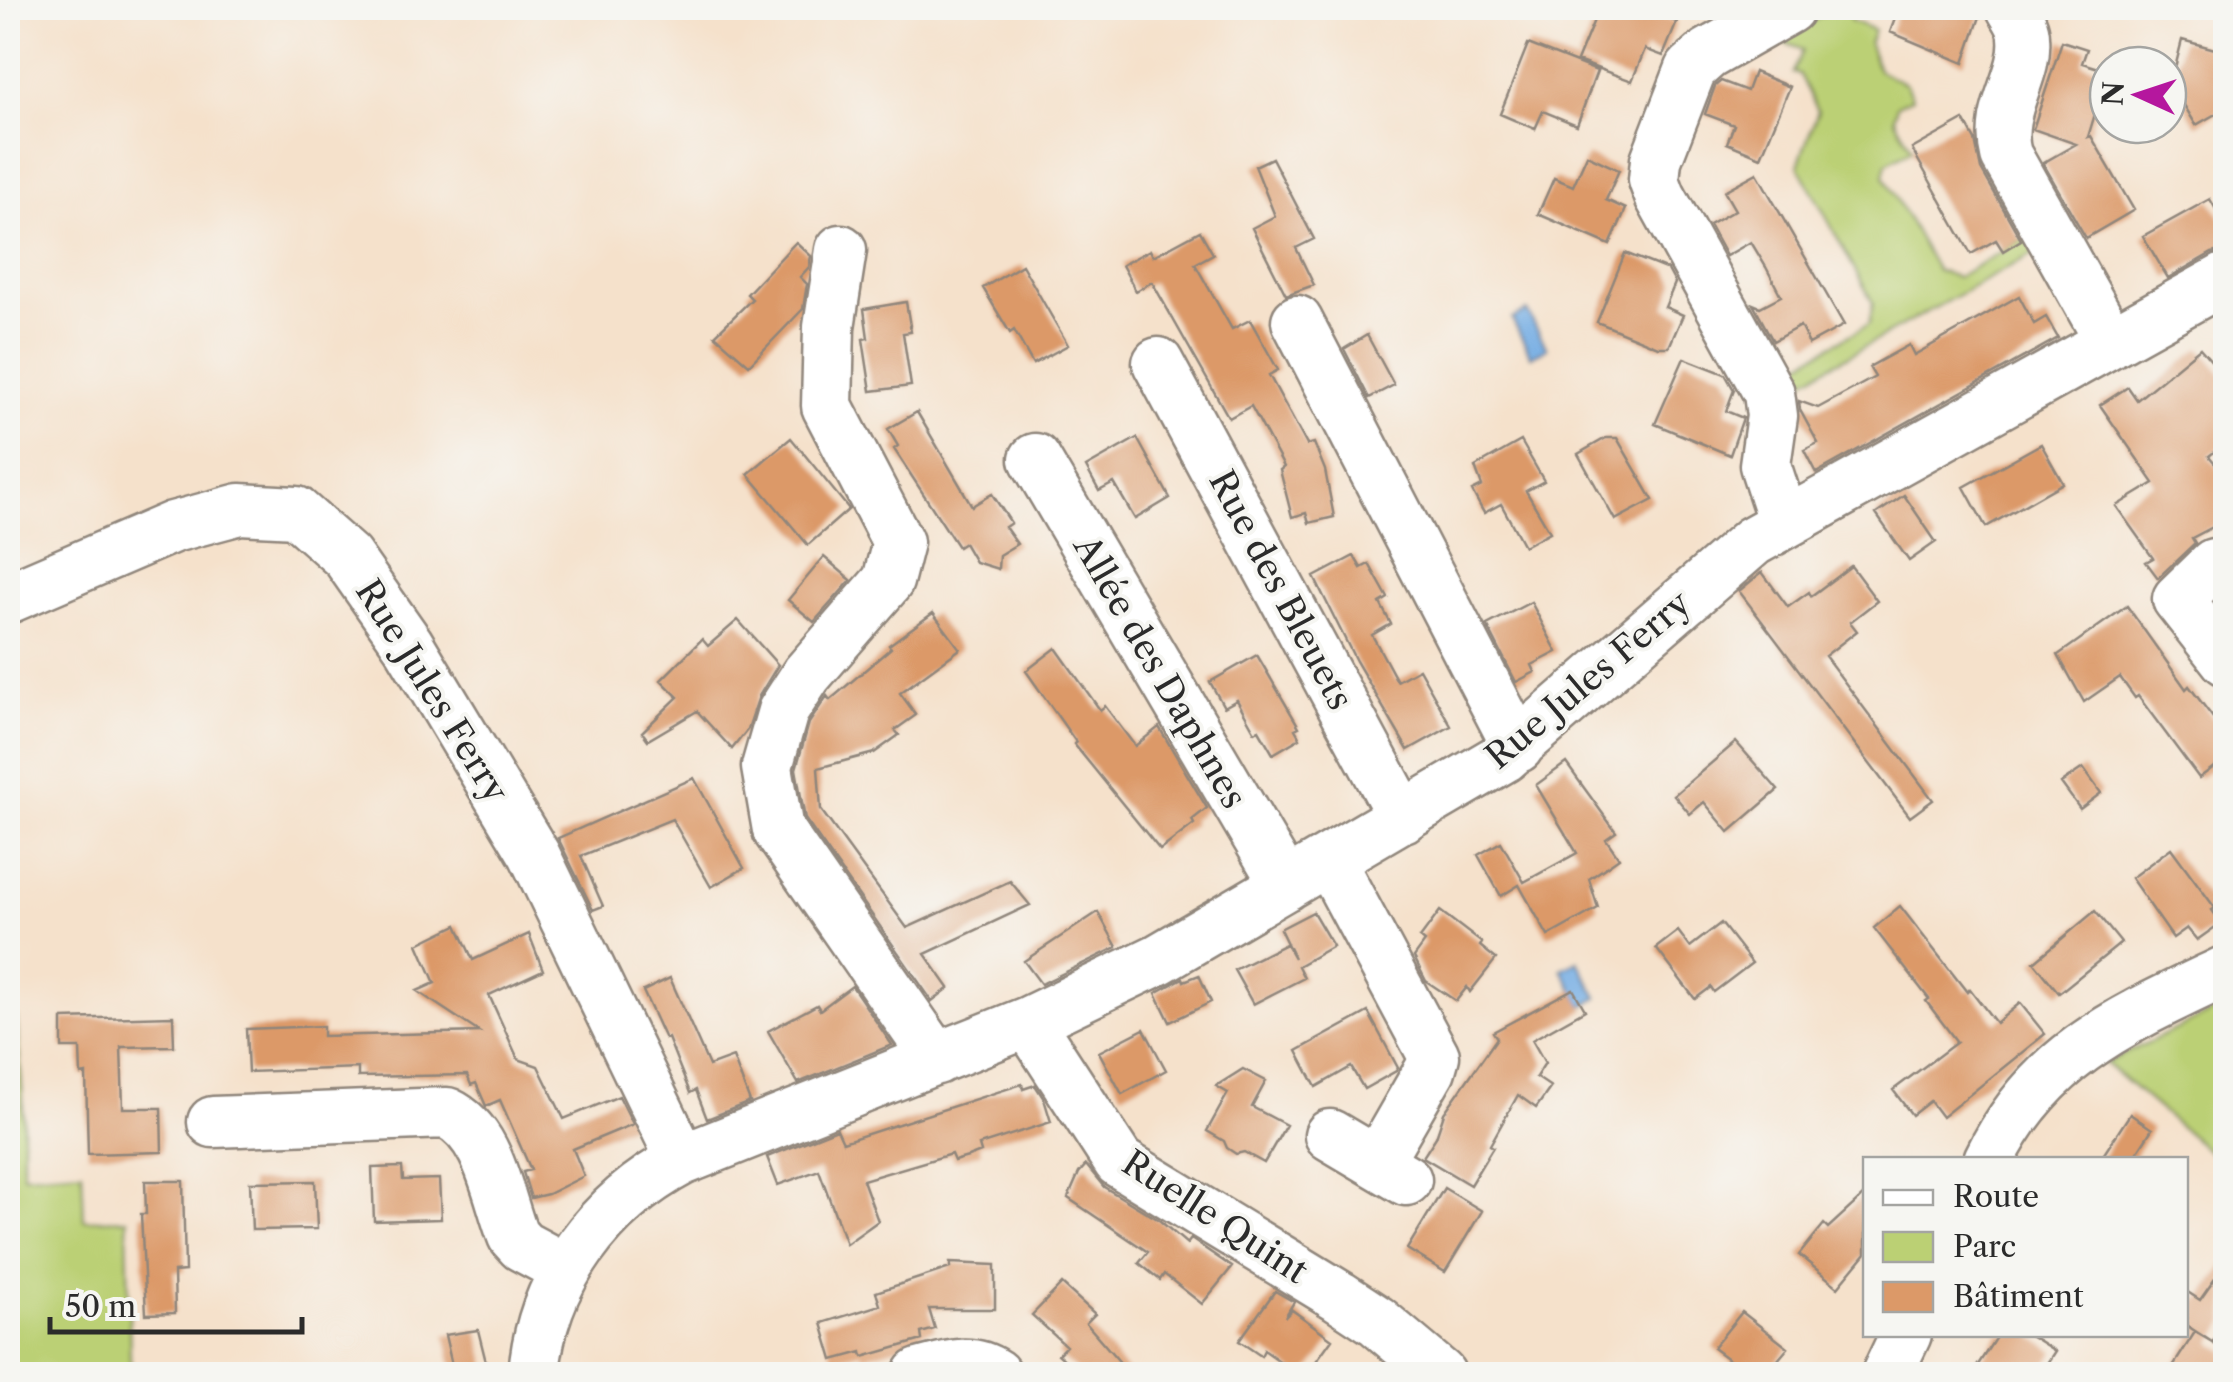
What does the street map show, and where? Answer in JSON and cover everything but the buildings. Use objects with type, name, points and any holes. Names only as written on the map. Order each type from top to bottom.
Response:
[{"type":"street","points":[[1784,523],[1765,465],[1772,416],[1769,393],[1660,196],[1654,170],[1691,68],[1708,54],[1789,8]]},
{"type":"street","points":[[2012,8],[2025,42],[2003,120],[2006,154],[2111,342]]},
{"type":"street","points":[[841,250],[828,328],[827,406],[898,542],[888,582],[806,674],[783,710],[768,767],[778,830],[936,1059]]},
{"type":"street","name":"Rue Jules Ferry","points":[[534,1374],[542,1329],[565,1269],[602,1219],[628,1193],[682,1160],[1028,1022],[1120,980],[1286,885],[1518,746],[1725,563],[1784,523],[2226,278]]},
{"type":"street","points":[[1298,321],[1518,746]]},
{"type":"street","name":"Rue des Bleuets","points":[[1158,363],[1403,817]]},
{"type":"street","name":"Allée des Daphnes","points":[[1035,458],[1286,885]]},
{"type":"street","name":"Rue Jules Ferry","points":[[8,598],[173,527],[240,509],[296,512],[347,557],[408,644],[534,854],[682,1160]]},
{"type":"street","points":[[2214,564],[2178,598],[2226,660]]},
{"type":"street","points":[[1328,860],[1434,1056],[1392,1171],[1330,1135]]},
{"type":"street","points":[[1991,1157],[2024,1103],[2060,1062],[2120,1023],[2226,971]]},
{"type":"street","name":"Ruelle Quint","points":[[1028,1022],[1120,1162],[1339,1296],[1440,1374]]},
{"type":"street","points":[[213,1122],[447,1113],[465,1121],[477,1140],[512,1236],[522,1246],[565,1269]]},
{"type":"street","points":[[1887,1374],[1905,1337]]},
{"type":"street","points":[[919,1374],[967,1364],[985,1367],[995,1374]]},
{"type":"green space","points":[[1836,8],[1855,8],[1850,20],[1874,30],[1869,44],[1878,70],[1906,84],[1912,98],[1897,105],[1894,118],[1912,149],[1887,163],[1884,176],[1937,271],[1957,277],[2027,237],[2036,252],[1793,386],[1784,372],[1869,324],[1873,303],[1798,165],[1818,111],[1800,75],[1793,73],[1803,50],[1778,40]]},
{"type":"green space","points":[[2225,1006],[2225,1165],[2105,1063]]},
{"type":"green space","points":[[8,1016],[16,1016],[23,1098],[23,1175],[82,1171],[84,1220],[127,1219],[130,1360],[134,1374],[8,1374]]},
{"type":"water","points":[[1527,311],[1547,348],[1531,356],[1512,319]]},
{"type":"water","points":[[1578,961],[1598,998],[1582,1006],[1562,969]]}]
